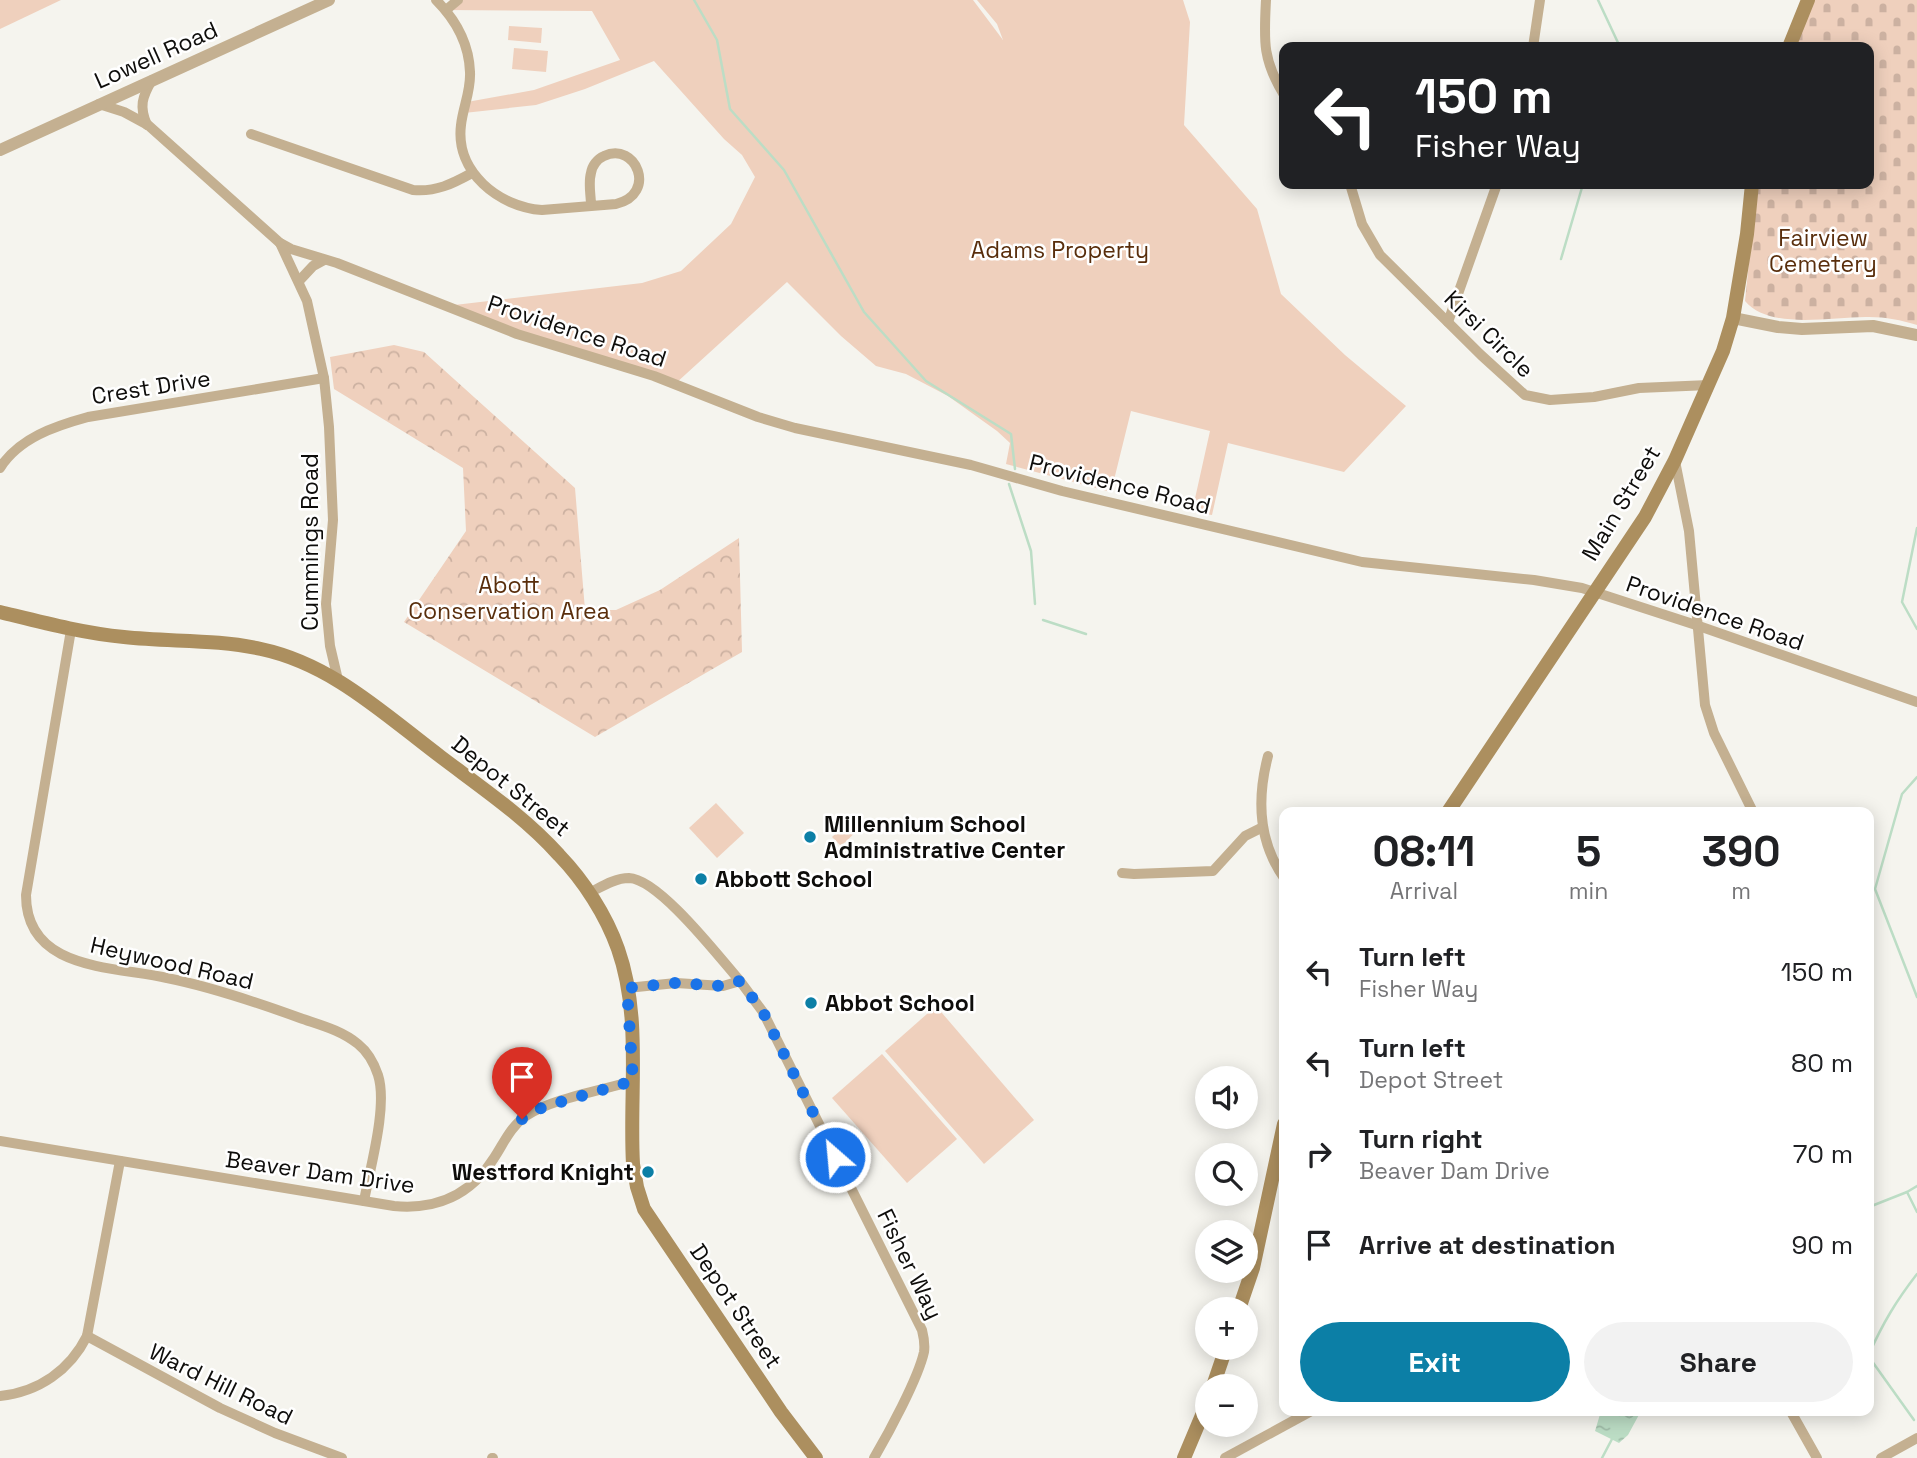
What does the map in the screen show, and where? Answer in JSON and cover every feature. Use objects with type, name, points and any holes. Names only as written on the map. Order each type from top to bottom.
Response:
[{"type":"main road","points":[[1791,42],[1808,0]]},
{"type":"main road","name":"Main Street","points":[[1451,807],[1645,517],[1675,460],[1709,385],[1733,318],[1752,189]]},
{"type":"main road","name":"Depot Street","points":[[0,612],[71,630],[124,637],[207,642],[260,649],[299,660],[338,680],[506,806],[558,854],[589,893],[615,941],[627,988],[633,1081],[633,1164],[644,1209],[781,1412],[816,1458]]},
{"type":"main road","points":[[1243,1297],[1253,1268],[1279,1147]]},
{"type":"main road","points":[[1184,1458],[1195,1432]]},
{"type":"street","name":"Lowell Road","points":[[0,150],[330,0]]},
{"type":"street","points":[[436,0],[446,10],[463,39],[470,63],[470,83],[461,137],[462,150],[472,173],[490,190],[522,207],[542,210],[591,206],[615,204],[631,197],[636,191],[639,176],[633,162],[620,154],[604,156],[598,161],[590,176],[591,206]]},
{"type":"street","points":[[446,10],[458,0]]},
{"type":"street","points":[[1266,0],[1264,39],[1267,62],[1279,85]]},
{"type":"street","points":[[1533,42],[1540,0]]},
{"type":"street","points":[[148,125],[142,113],[142,101],[152,80]]},
{"type":"street","name":"Providence Road","points":[[99,104],[124,112],[148,125],[291,249],[517,334],[653,376],[758,417],[807,431],[971,465],[1062,491],[1362,562],[1534,580],[1593,592],[1917,702]]},
{"type":"street","points":[[251,134],[413,190],[429,191],[441,188],[472,173]]},
{"type":"street","name":"Kirsi Circle","points":[[1352,189],[1362,224],[1380,255],[1516,388],[1530,397],[1550,400],[1583,398],[1639,388],[1709,385]]},
{"type":"street","points":[[1448,322],[1495,189]]},
{"type":"street","name":"Cummings Road","points":[[281,243],[307,301],[324,378],[333,520],[326,604],[330,646],[338,680]]},
{"type":"street","points":[[299,281],[313,266],[324,260]]},
{"type":"street","points":[[1733,318],[1778,327],[1802,329],[1872,326],[1917,335]]},
{"type":"street","name":"Crest Drive","points":[[0,468],[28,440],[67,422],[324,378]]},
{"type":"street","points":[[1675,460],[1689,531],[1696,625],[1708,715],[1714,733],[1751,807]]},
{"type":"street","name":"Heywood Road","points":[[71,630],[26,895],[31,923],[40,938],[69,958],[99,967],[163,977],[212,989],[331,1028],[357,1044],[373,1063],[381,1091],[379,1118],[364,1201]]},
{"type":"street","points":[[1268,756],[1262,789],[1263,827],[1266,843],[1279,868]]},
{"type":"street","points":[[1122,873],[1213,870],[1245,836],[1263,827]]},
{"type":"street","name":"Fisher Way","points":[[589,893],[617,880],[630,878],[650,886],[667,900],[740,981],[763,1012],[922,1330],[922,1360],[874,1458]]},
{"type":"street","points":[[627,988],[676,983],[723,986],[740,981]]},
{"type":"street","name":"Beaver Dam Drive","points":[[0,1141],[364,1201],[429,1206],[451,1199],[481,1176],[513,1127],[527,1115],[543,1107],[633,1081]]},
{"type":"street","points":[[0,1396],[37,1387],[74,1358],[88,1336],[120,1161]]},
{"type":"street","name":"Ward Hill Road","points":[[88,1336],[220,1408],[275,1433],[342,1458]]},
{"type":"street","points":[[1225,1458],[1302,1416]]},
{"type":"street","points":[[1793,1416],[1817,1458]]},
{"type":"street","points":[[1881,1458],[1917,1438]]},
{"type":"green space","points":[[0,0],[61,0],[0,29]]},
{"type":"green space","name":"Adams Property","points":[[458,0],[973,0],[1003,40],[997,24],[977,0],[1183,0],[1190,22],[1184,125],[1257,209],[1281,294],[1345,355],[1406,406],[1344,472],[1228,443],[1212,515],[1192,512],[1210,431],[1131,411],[1111,492],[1006,464],[1010,443],[997,431],[948,396],[906,374],[876,366],[841,336],[787,282],[675,384],[446,306],[642,283],[681,271],[731,224],[755,177],[742,155],[724,139],[654,61],[585,89],[536,105],[464,113],[467,102],[534,90],[620,60],[592,11],[446,10]]},
{"type":"green space","name":"Fairview Cemetery","points":[[1813,0],[1917,0],[1917,325],[1875,317],[1786,319],[1756,310],[1745,301],[1756,189],[1874,189],[1874,42],[1796,42]]},
{"type":"green space","points":[[509,26],[542,28],[541,43],[508,40]]},
{"type":"green space","points":[[514,48],[548,51],[546,72],[512,69]]},
{"type":"green space","name":"Abott Conservation Area","points":[[394,345],[424,352],[575,488],[585,610],[616,610],[660,590],[739,538],[742,652],[595,737],[404,622],[466,531],[463,468],[334,389],[330,357]]},
{"type":"green space","points":[[716,803],[744,833],[717,858],[689,828]]},
{"type":"green space","points":[[851,820],[859,829],[841,846],[832,837]]},
{"type":"green space","points":[[936,1006],[1034,1120],[984,1164],[885,1051]]},
{"type":"green space","points":[[882,1054],[957,1139],[907,1183],[832,1098]]},
{"type":"water","points":[[1599,1416],[1638,1416],[1628,1435],[1619,1443],[1595,1431]]},
{"type":"waterway","points":[[694,0],[717,40],[730,109],[784,170],[864,312],[926,381],[1011,434],[1015,469]]},
{"type":"waterway","points":[[1598,0],[1618,42]]},
{"type":"waterway","points":[[1561,259],[1582,189]]},
{"type":"waterway","points":[[1009,484],[1031,551],[1035,604]]},
{"type":"waterway","points":[[1917,528],[1902,602],[1917,629]]},
{"type":"waterway","points":[[1043,620],[1086,634]]},
{"type":"waterway","points":[[1917,777],[1902,794],[1875,889],[1917,997]]},
{"type":"waterway","points":[[1917,1186],[1907,1192],[1917,1212]]},
{"type":"waterway","points":[[1874,1205],[1907,1192]]},
{"type":"waterway","points":[[1874,1343],[1890,1312],[1917,1274]]},
{"type":"waterway","points":[[1874,1364],[1914,1420]]},
{"type":"waterway","points":[[1602,1458],[1612,1439]]},
{"type":"place","name":"Millennium School Administrative Center","points":[[810,837]]},
{"type":"place","name":"Abbott School","points":[[701,879]]},
{"type":"place","name":"Abbot School","points":[[811,1003]]},
{"type":"place","name":"Westford Knight","points":[[648,1172]]},
{"type":"route","points":[[522,1119],[543,1107],[633,1081],[627,988],[676,983],[723,986],[740,981],[763,1012],[835,1157]]}]
